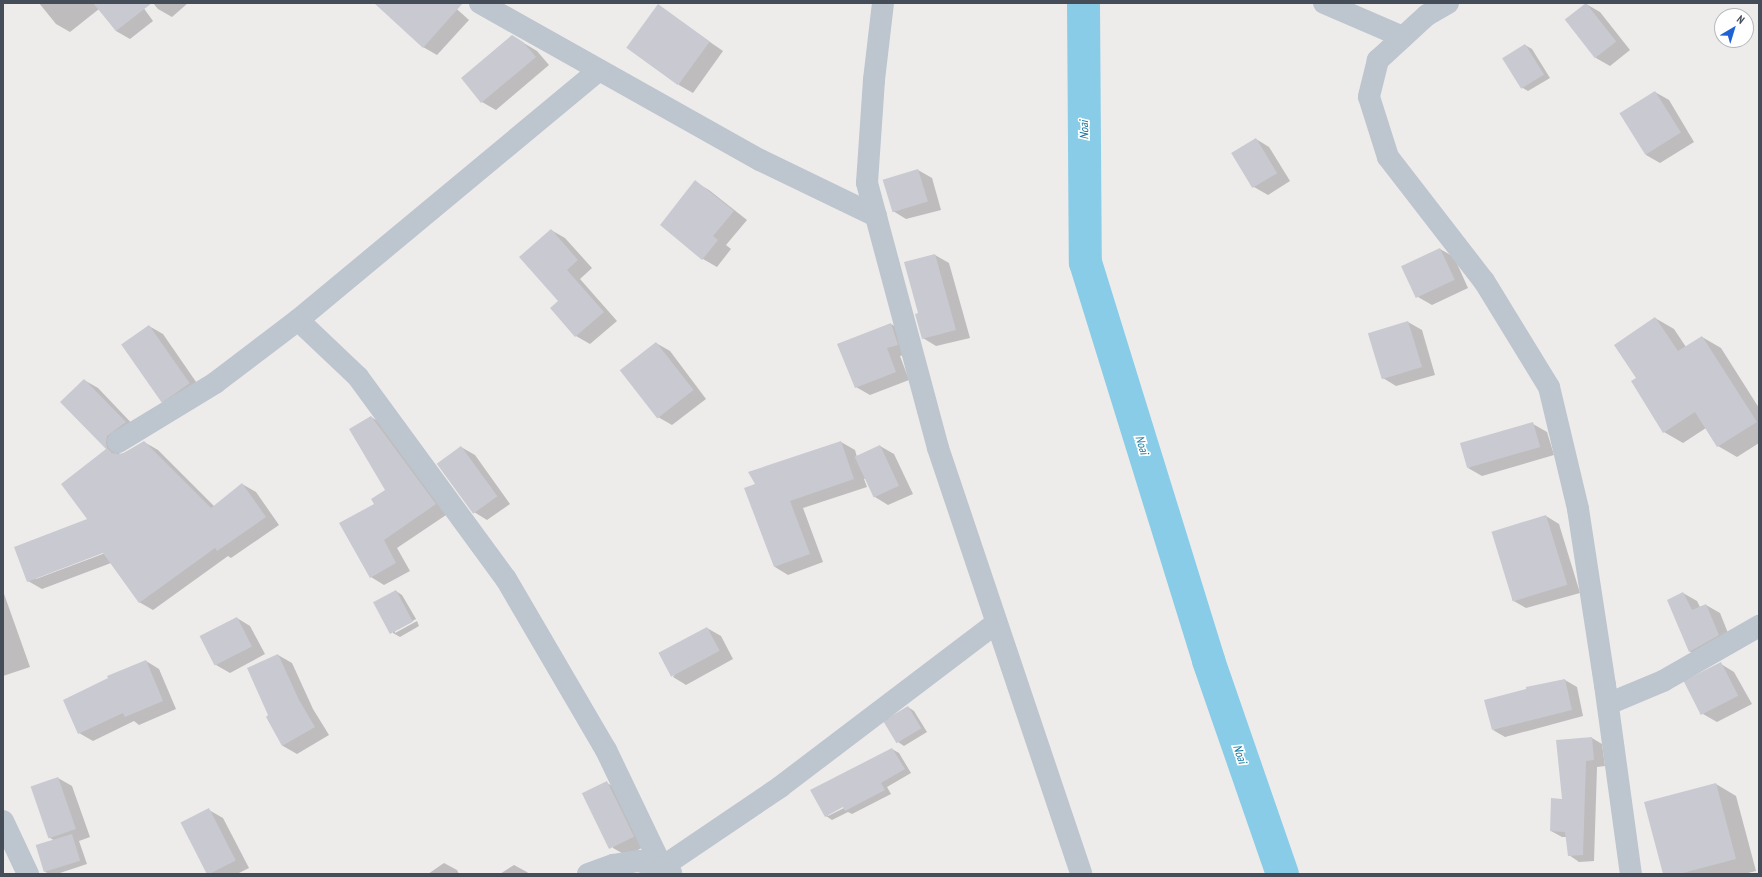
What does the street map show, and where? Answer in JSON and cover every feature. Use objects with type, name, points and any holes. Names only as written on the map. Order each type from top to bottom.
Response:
[{"type":"street","points":[[480,3],[760,160],[876,216]]},
{"type":"street","points":[[883,3],[874,80],[867,183],[938,448],[1081,874]]},
{"type":"street","points":[[1324,3],[1403,37]]},
{"type":"street","points":[[1448,3],[1427,15],[1378,60],[1369,97],[1388,157],[1484,281],[1549,387],[1578,509],[1608,704],[1631,874]]},
{"type":"street","points":[[118,442],[215,382],[298,320],[599,70]]},
{"type":"street","points":[[298,320],[358,377],[506,579],[606,750],[667,871]]},
{"type":"street","points":[[667,871],[996,623]]},
{"type":"street","points":[[1608,704],[1663,681],[1759,626]]},
{"type":"street","points":[[3,821],[28,874]]},
{"type":"street","points":[[588,874],[613,865],[639,861],[667,871]]},
{"type":"building","points":[[93,3],[152,3],[116,31]]},
{"type":"building","points":[[374,3],[463,3],[423,48]]},
{"type":"building","points":[[1586,3],[1616,42],[1595,58],[1565,20]]},
{"type":"building","points":[[658,4],[710,42],[678,85],[626,48]]},
{"type":"building","points":[[512,35],[523,42],[536,57],[481,103],[461,78]]},
{"type":"building","points":[[1525,44],[1544,75],[1521,89],[1502,58]]},
{"type":"building","points":[[1655,91],[1681,133],[1645,155],[1619,113]]},
{"type":"building","points":[[1256,138],[1277,173],[1252,188],[1231,153]]},
{"type":"building","points":[[918,169],[928,202],[893,212],[883,180]]},
{"type":"building","points":[[695,180],[734,211],[713,236],[718,240],[702,260],[660,225]]},
{"type":"building","points":[[551,229],[578,260],[567,270],[604,312],[575,337],[550,308],[558,301],[519,257]]},
{"type":"building","points":[[1440,248],[1455,280],[1416,298],[1401,266]]},
{"type":"building","points":[[935,254],[956,330],[922,339],[915,314],[918,313],[904,262]]},
{"type":"building","points":[[1655,317],[1678,351],[1702,336],[1757,422],[1717,447],[1695,412],[1663,433],[1631,381],[1636,378],[1614,345]]},
{"type":"building","points":[[1408,321],[1422,367],[1382,379],[1368,333]]},
{"type":"building","points":[[891,323],[898,345],[887,348],[896,372],[855,388],[837,344]]},
{"type":"building","points":[[149,325],[190,383],[162,403],[121,345]]},
{"type":"building","points":[[656,342],[694,390],[657,418],[620,370]]},
{"type":"building","points":[[84,379],[126,422],[107,436],[107,448],[112,453],[124,453],[144,441],[211,508],[242,483],[266,517],[217,551],[215,548],[139,603],[103,553],[27,582],[14,547],[87,519],[61,484],[106,449],[60,402]]},
{"type":"building","points":[[371,416],[436,504],[384,540],[396,563],[370,578],[339,523],[374,504],[371,499],[385,490],[349,429]]},
{"type":"building","points":[[1533,422],[1540,447],[1467,468],[1460,443]]},
{"type":"building","points":[[841,441],[854,479],[790,501],[810,554],[774,567],[744,488],[755,484],[748,472]]},
{"type":"building","points":[[880,445],[899,486],[874,498],[855,457]]},
{"type":"building","points":[[461,446],[497,496],[473,514],[437,464]]},
{"type":"building","points":[[1546,515],[1567,585],[1513,601],[1491,532]]},
{"type":"building","points":[[396,590],[413,622],[390,634],[373,602]]},
{"type":"building","points":[[1683,592],[1692,610],[1706,604],[1719,635],[1689,652],[1667,600]]},
{"type":"building","points":[[237,617],[252,646],[215,665],[200,636]]},
{"type":"building","points":[[707,627],[720,651],[671,677],[658,653]]},
{"type":"building","points":[[278,654],[299,700],[315,727],[282,746],[266,717],[268,715],[247,668]]},
{"type":"building","points":[[146,660],[163,701],[125,717],[123,713],[78,734],[63,700],[108,678],[107,676]]},
{"type":"building","points":[[1721,662],[1738,696],[1701,715],[1684,681]]},
{"type":"building","points":[[1565,679],[1572,710],[1492,730],[1484,700],[1526,689],[1526,687]]},
{"type":"building","points":[[908,706],[921,728],[897,743],[883,721]]},
{"type":"building","points":[[1592,737],[1594,760],[1586,761],[1583,855],[1568,856],[1565,832],[1550,831],[1551,798],[1562,799],[1556,740]]},
{"type":"building","points":[[892,748],[905,769],[881,783],[885,790],[845,811],[843,807],[825,817],[810,790]]},
{"type":"building","points":[[58,777],[76,829],[48,838],[31,786]]},
{"type":"building","points":[[607,781],[634,837],[609,849],[582,793]]},
{"type":"building","points":[[1716,783],[1736,859],[1679,874],[1663,874],[1644,802]]},
{"type":"building","points":[[209,808],[236,861],[207,874],[180,823]]},
{"type":"building","points":[[72,834],[80,861],[44,872],[36,845]]},
{"type":"waterway","name":"Noai","points":[[1083,3],[1085,262],[1208,660],[1282,874]]}]
